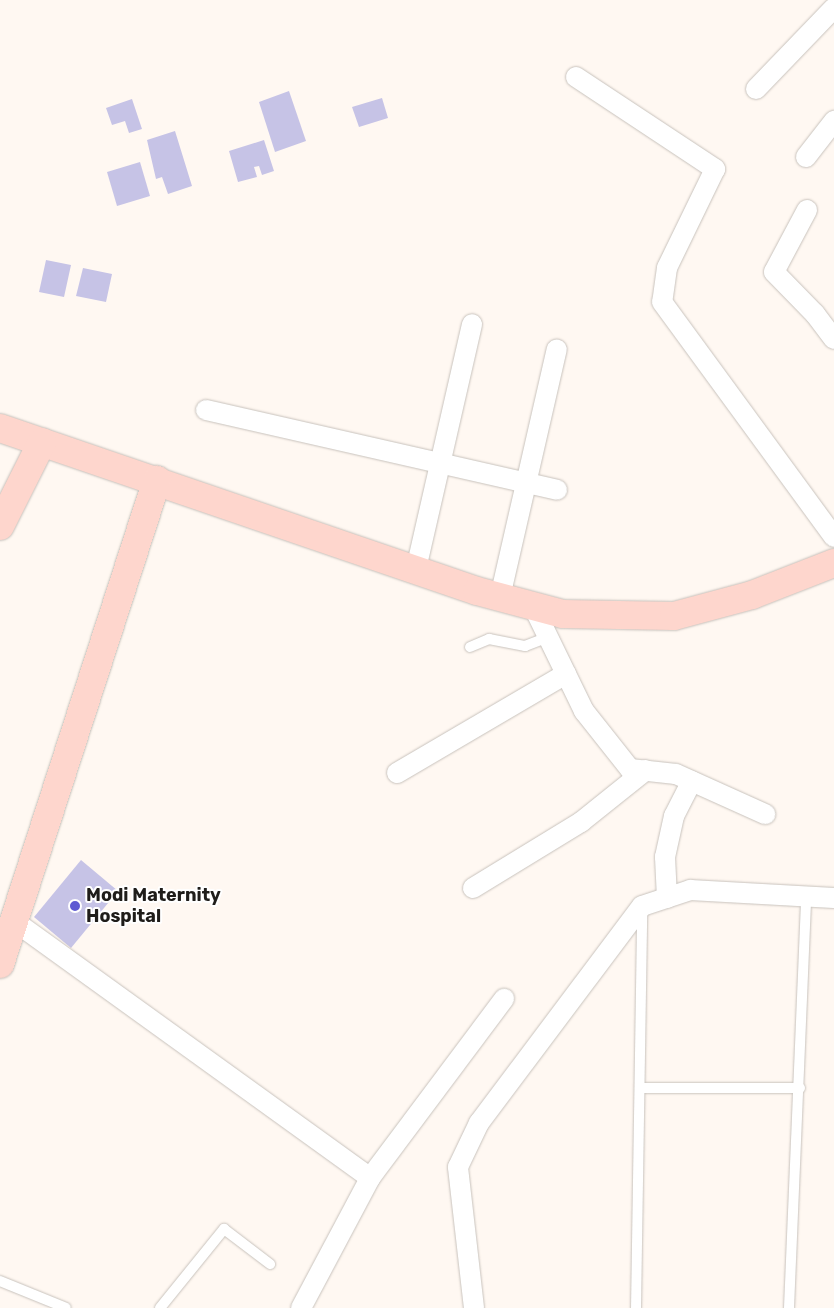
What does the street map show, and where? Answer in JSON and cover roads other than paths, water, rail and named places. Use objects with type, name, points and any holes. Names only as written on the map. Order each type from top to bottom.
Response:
[{"type":"main road","points":[[0,428],[500,597],[563,614],[674,616],[752,595],[834,563]]},
{"type":"main road","points":[[0,526],[42,442]]},
{"type":"main road","points":[[0,964],[156,480]]},
{"type":"street","points":[[756,89],[834,8]]},
{"type":"street","points":[[576,77],[715,169],[667,268],[662,302],[834,537]]},
{"type":"street","points":[[806,157],[834,121]]},
{"type":"street","points":[[807,210],[774,272],[815,314],[834,340]]},
{"type":"street","points":[[416,568],[472,324]]},
{"type":"street","points":[[500,597],[557,349]]},
{"type":"street","points":[[206,410],[557,490]]},
{"type":"street","points":[[533,606],[584,711],[630,768],[676,774],[765,814]]},
{"type":"street","points":[[397,773],[566,674]]},
{"type":"street","points":[[473,888],[581,822],[646,770]]},
{"type":"street","points":[[667,898],[665,857],[674,816],[692,781]]},
{"type":"street","points":[[474,1308],[458,1167],[479,1123],[642,906],[690,890],[834,898]]},
{"type":"street","points":[[14,921],[370,1178]]},
{"type":"street","points":[[301,1308],[370,1178],[504,999]]},
{"type":"lane","points":[[470,647],[489,639],[525,646],[548,637]]},
{"type":"lane","points":[[789,1308],[800,1088],[806,897]]},
{"type":"lane","points":[[636,1308],[642,906]]},
{"type":"lane","points":[[640,1088],[800,1088]]},
{"type":"lane","points":[[160,1308],[224,1229],[270,1264]]},
{"type":"lane","points":[[0,1280],[66,1308]]},
{"type":"place","name":"Modi Maternity Hospital","points":[[75,906]]}]
